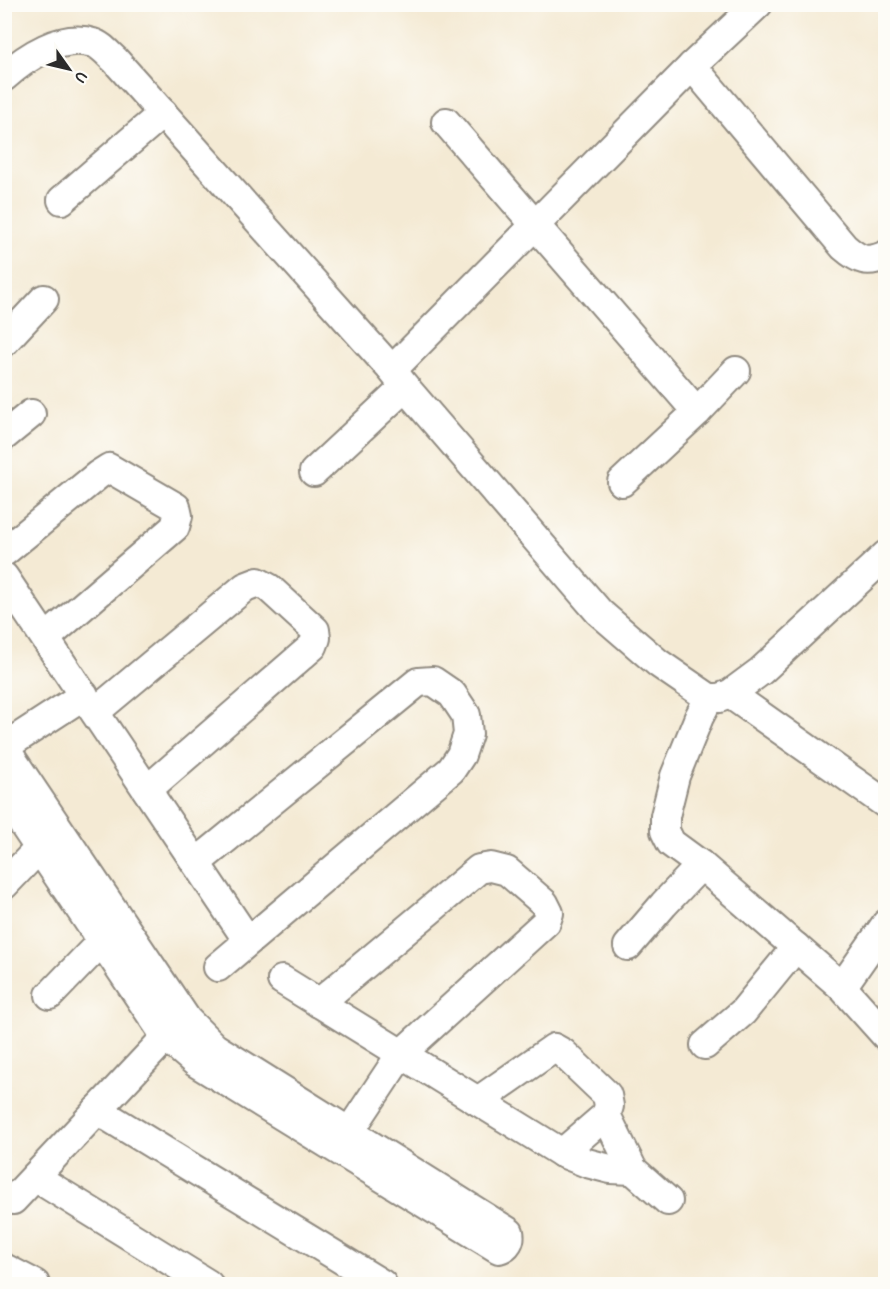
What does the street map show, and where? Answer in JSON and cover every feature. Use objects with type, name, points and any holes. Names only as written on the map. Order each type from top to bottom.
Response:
[{"type":"street","points":[[314,472],[536,225],[692,66],[758,4]]},
{"type":"street","points":[[4,77],[43,49],[70,40],[94,43],[115,60],[399,378],[598,612],[658,663],[720,696],[885,804]]},
{"type":"street","points":[[692,66],[844,247],[858,259],[875,260],[885,255]]},
{"type":"street","points":[[62,200],[163,113]]},
{"type":"street","points":[[446,122],[697,412]]},
{"type":"street","points":[[4,342],[44,299]]},
{"type":"street","points":[[622,482],[697,412],[736,371]]},
{"type":"street","points":[[4,436],[31,414]]},
{"type":"street","points":[[4,552],[109,468],[176,507],[178,516],[175,527],[46,638]]},
{"type":"street","points":[[885,555],[760,671],[720,696],[699,717],[675,776],[665,816],[664,831],[671,843],[701,865],[842,987],[885,1036]]},
{"type":"street","points":[[4,577],[249,941]]},
{"type":"street","points":[[147,790],[313,646],[316,638],[315,630],[269,588],[258,582],[244,587],[89,704],[5,747],[102,941],[177,1028],[214,1047],[344,1140],[499,1249],[508,1244],[509,1232],[344,1140]]},
{"type":"street","points":[[196,863],[418,682],[433,681],[452,694],[466,715],[468,734],[461,755],[451,770],[218,967]]},
{"type":"street","points":[[4,796],[49,838],[177,1028]]},
{"type":"street","points":[[4,885],[49,838]]},
{"type":"street","points":[[628,946],[701,865]]},
{"type":"street","points":[[319,1003],[479,869],[491,867],[507,871],[544,903],[549,914],[546,922],[401,1054],[344,1140]]},
{"type":"street","points":[[842,987],[885,924]]},
{"type":"street","points":[[50,995],[102,941]]},
{"type":"street","points":[[705,1045],[743,1012],[796,947]]},
{"type":"street","points":[[282,980],[562,1152],[587,1163],[610,1169],[633,1170]]},
{"type":"street","points":[[13,1200],[96,1110],[177,1028]]},
{"type":"street","points":[[478,1101],[554,1048],[564,1053],[607,1095],[609,1106],[606,1115],[562,1152]]},
{"type":"street","points":[[96,1110],[382,1284]]},
{"type":"street","points":[[606,1115],[633,1170],[668,1201]]},
{"type":"street","points":[[35,1177],[208,1284]]},
{"type":"street","points":[[4,1268],[35,1284]]}]
